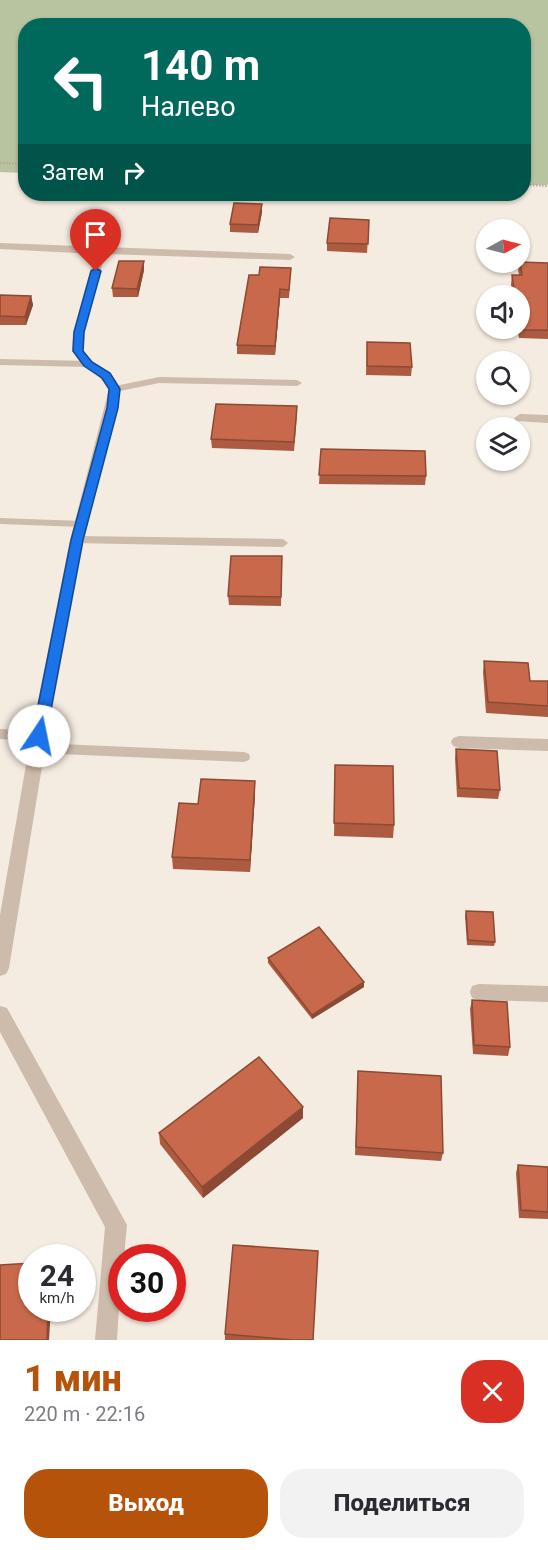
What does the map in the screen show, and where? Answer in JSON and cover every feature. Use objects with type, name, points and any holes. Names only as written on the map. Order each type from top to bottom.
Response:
[{"type":"street","points":[[0,246],[290,257]]},
{"type":"street","points":[[0,969],[38,742],[77,540],[115,389],[106,376],[88,364],[78,351],[79,332],[102,250]]},
{"type":"street","points":[[530,418],[548,418]]},
{"type":"street","points":[[459,742],[548,744]]},
{"type":"street","points":[[479,993],[548,994]]},
{"type":"street","points":[[0,1014],[116,1225],[106,1340]]},
{"type":"lane","points":[[0,362],[88,364]]},
{"type":"lane","points":[[115,389],[159,380],[297,383]]},
{"type":"lane","points":[[0,521],[82,524]]},
{"type":"lane","points":[[77,540],[284,543]]},
{"type":"lane","points":[[0,734],[38,742],[244,757]]},
{"type":"path","points":[[0,163],[18,164]]},
{"type":"path","points":[[531,185],[548,186]]},
{"type":"green space","points":[[0,0],[548,0],[548,185],[531,185],[531,18],[18,18],[18,173],[0,172]]},
{"type":"building","points":[[234,203],[262,204],[258,225],[230,224]]},
{"type":"building","points":[[330,218],[369,220],[368,244],[327,243]]},
{"type":"building","points":[[119,261],[144,261],[137,289],[112,288]]},
{"type":"building","points":[[530,262],[548,263],[548,330],[530,330],[530,285],[513,285],[512,275],[522,275],[522,273],[530,273]]},
{"type":"building","points":[[260,267],[291,268],[289,290],[280,289],[275,346],[237,345],[249,275],[259,275]]},
{"type":"building","points":[[0,295],[31,296],[25,317],[0,316]]},
{"type":"building","points":[[367,342],[410,343],[412,367],[367,366]]},
{"type":"building","points":[[216,404],[297,406],[294,442],[211,439]]},
{"type":"building","points":[[321,449],[425,451],[426,476],[319,475]]},
{"type":"building","points":[[231,556],[282,556],[281,597],[228,596]]},
{"type":"building","points":[[484,661],[528,663],[530,681],[548,681],[548,706],[488,702]]},
{"type":"building","points":[[456,749],[497,751],[500,790],[459,788]]},
{"type":"building","points":[[335,765],[393,766],[394,825],[334,823]]},
{"type":"building","points":[[201,779],[255,781],[250,860],[172,857],[179,803],[198,804]]},
{"type":"building","points":[[466,911],[493,912],[495,942],[468,940]]},
{"type":"building","points":[[319,927],[364,982],[312,1015],[268,958]]},
{"type":"building","points":[[472,1000],[507,1002],[510,1047],[474,1045]]},
{"type":"building","points":[[259,1057],[303,1107],[202,1187],[159,1133]]},
{"type":"building","points":[[358,1071],[441,1076],[443,1153],[356,1147]]},
{"type":"building","points":[[518,1165],[548,1167],[548,1212],[521,1210]]},
{"type":"building","points":[[233,1245],[318,1251],[313,1340],[225,1334]]},
{"type":"building","points":[[18,1264],[18,1322],[48,1322],[47,1340],[0,1340],[0,1265]]},
{"type":"route","points":[[39,736],[77,540],[115,389],[106,376],[88,364],[78,351],[79,332],[96,271]]}]
